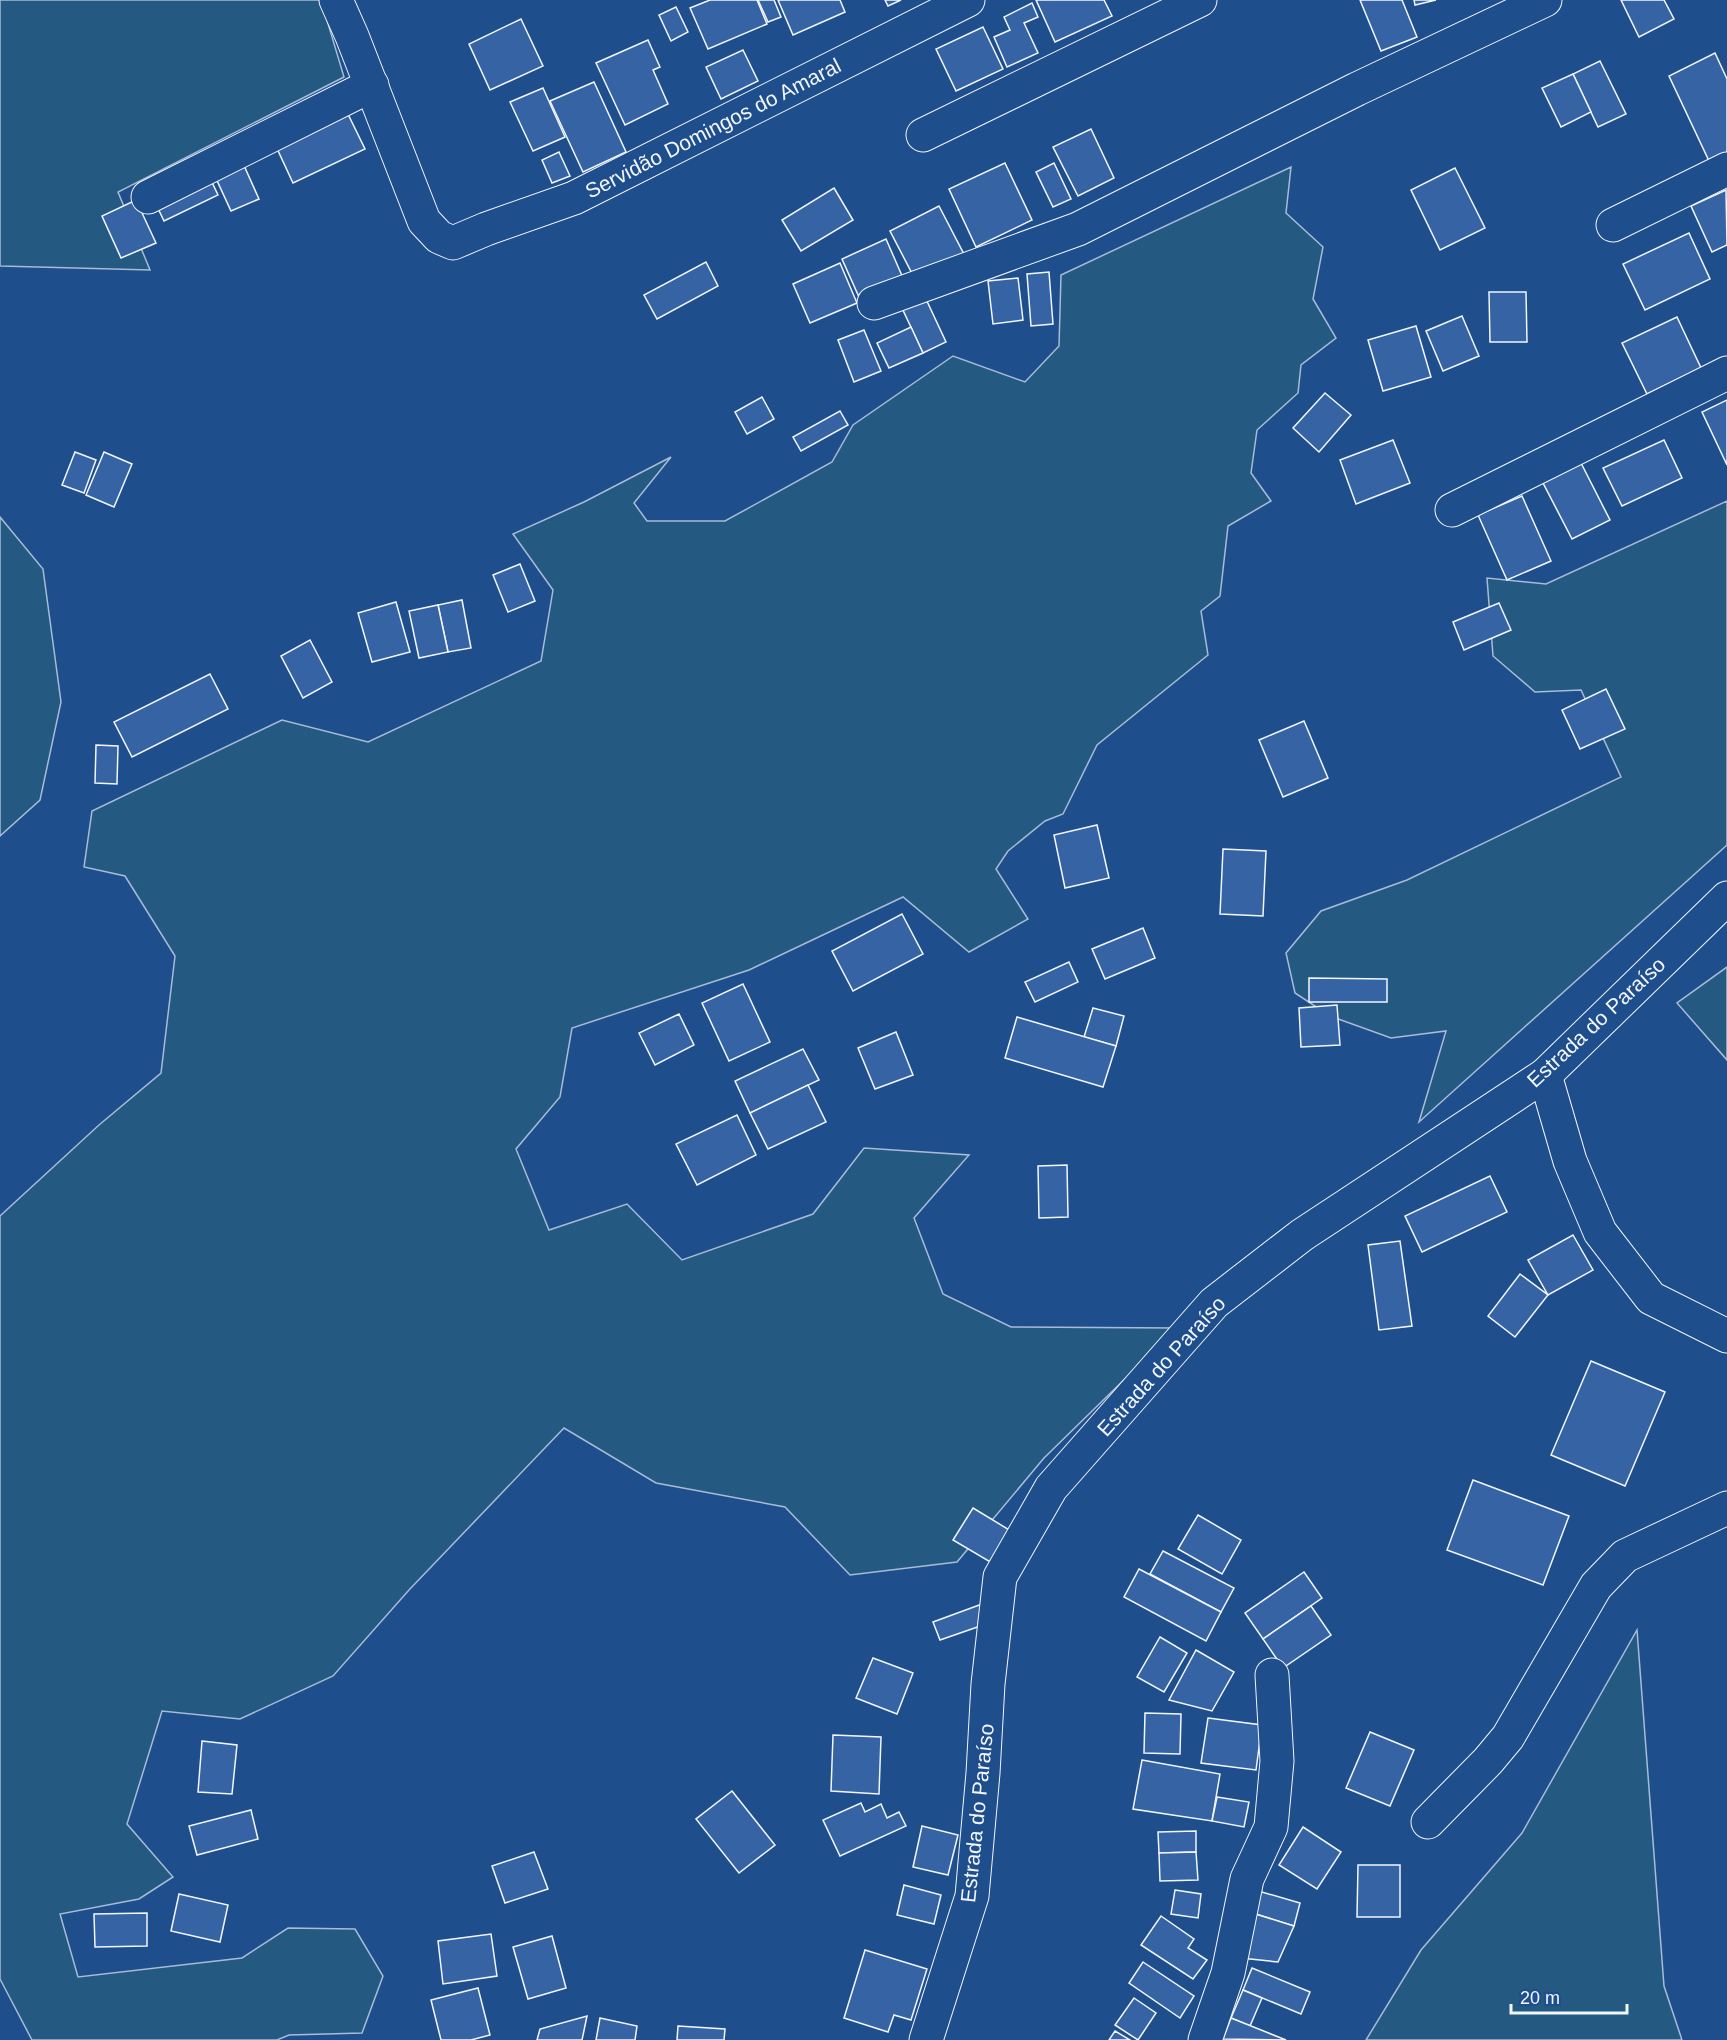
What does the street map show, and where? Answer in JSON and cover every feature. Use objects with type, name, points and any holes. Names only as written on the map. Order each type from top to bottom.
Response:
[{"type":"street","points":[[148,198],[372,85],[336,0]]},
{"type":"street","name":"Servidão Domingos do Amaral","points":[[372,85],[424,221],[439,237],[453,243],[574,198],[968,0]]},
{"type":"street","points":[[923,135],[1200,0]]},
{"type":"street","points":[[874,303],[1078,230],[1358,89],[1545,0]]},
{"type":"street","points":[[1613,225],[1727,169]]},
{"type":"street","points":[[1452,510],[1727,373]]},
{"type":"street","name":"Estrada do Paraíso","points":[[926,2040],[972,1896],[988,1684],[1000,1577],[1051,1488],[1214,1304],[1302,1235],[1545,1075],[1727,898]]},
{"type":"street","points":[[1545,1075],[1570,1161],[1600,1232],[1652,1298],[1727,1336]]},
{"type":"street","points":[[1428,1822],[1488,1761],[1508,1737],[1596,1586],[1625,1556],[1727,1508]]},
{"type":"street","points":[[1205,2040],[1228,1973],[1247,1879],[1271,1827],[1277,1761],[1272,1675]]},
{"type":"shaded area","points":[[0,0],[321,0],[344,77],[118,192],[150,270],[0,266]]},
{"type":"shaded area","points":[[1291,167],[1286,213],[1323,247],[1313,299],[1336,338],[1301,365],[1298,393],[1257,430],[1251,473],[1271,501],[1228,526],[1220,596],[1201,611],[1208,655],[1097,745],[1063,814],[1045,821],[1008,851],[996,869],[1028,919],[969,952],[903,897],[749,970],[572,1028],[560,1097],[516,1149],[549,1230],[627,1204],[682,1260],[813,1214],[864,1148],[969,1155],[914,1218],[943,1294],[1011,1327],[1177,1328],[1044,1458],[957,1562],[850,1575],[785,1507],[656,1483],[564,1428],[409,1590],[333,1676],[240,1719],[162,1711],[127,1824],[173,1877],[139,1899],[60,1914],[78,1977],[242,1958],[288,1928],[355,1929],[383,1976],[362,2033],[289,2035],[277,2040],[32,2040],[0,1979],[0,1216],[99,1125],[161,1073],[175,956],[125,876],[84,867],[92,811],[282,720],[368,742],[541,661],[553,590],[513,534],[584,502],[671,457],[634,503],[647,521],[725,521],[832,462],[853,425],[953,356],[1025,382],[1059,346],[1061,275]]},
{"type":"shaded area","points":[[1727,501],[1727,845],[1419,1122],[1446,1031],[1391,1038],[1330,1016],[1295,993],[1286,953],[1321,911],[1407,880],[1621,777],[1581,690],[1535,692],[1493,656],[1487,578],[1546,584]]},
{"type":"shaded area","points":[[0,517],[43,569],[61,702],[40,800],[0,836]]},
{"type":"shaded area","points":[[1727,967],[1727,1060],[1677,1003]]},
{"type":"shaded area","points":[[1637,1630],[1664,1986],[1682,2040],[1366,2040],[1421,1950],[1522,1833]]},
{"type":"building","points":[[710,0],[757,0],[767,24],[708,49],[690,8]]},
{"type":"building","points":[[758,0],[774,0],[781,17],[768,22]]},
{"type":"building","points":[[778,0],[840,0],[845,12],[793,35]]},
{"type":"building","points":[[885,0],[901,0],[888,6]]},
{"type":"building","points":[[1036,0],[1104,0],[1112,16],[1055,42]]},
{"type":"building","points":[[1360,0],[1402,0],[1417,37],[1381,51]]},
{"type":"building","points":[[1414,0],[1436,0],[1415,5]]},
{"type":"building","points":[[1621,0],[1664,0],[1674,19],[1639,37]]},
{"type":"building","points":[[1032,3],[1038,17],[1024,23],[1038,53],[1007,67],[994,37],[1010,30],[1004,17]]},
{"type":"building","points":[[676,7],[688,32],[671,41],[659,15]]},
{"type":"building","points":[[521,19],[543,66],[490,90],[469,44]]},
{"type":"building","points":[[983,27],[1003,69],[956,91],[936,49]]},
{"type":"building","points":[[648,40],[660,67],[653,70],[668,104],[625,125],[596,63]]},
{"type":"building","points":[[743,50],[758,81],[721,99],[706,67]]},
{"type":"building","points":[[1715,53],[1727,79],[1727,155],[1710,163],[1669,76]]},
{"type":"building","points":[[1600,61],[1626,114],[1598,127],[1573,74]]},
{"type":"building","points":[[1573,74],[1591,112],[1561,127],[1542,88]]},
{"type":"building","points":[[594,82],[626,152],[583,172],[550,101]]},
{"type":"building","points":[[543,88],[565,137],[533,151],[510,102]]},
{"type":"building","points":[[345,108],[365,149],[293,183],[274,142]]},
{"type":"building","points":[[1091,129],[1114,178],[1078,196],[1053,147]]},
{"type":"building","points":[[559,152],[570,176],[552,183],[542,160]]},
{"type":"building","points":[[242,161],[259,199],[231,211],[214,174]]},
{"type":"building","points":[[1005,163],[1032,220],[976,247],[949,189]]},
{"type":"building","points":[[1054,163],[1071,199],[1053,207],[1036,172]]},
{"type":"building","points":[[1455,168],[1485,228],[1440,250],[1411,190]]},
{"type":"building","points":[[208,174],[218,195],[164,221],[154,200]]},
{"type":"building","points":[[834,188],[853,220],[801,251],[782,220]]},
{"type":"building","points":[[1726,190],[1727,245],[1712,252],[1691,206]]},
{"type":"building","points":[[136,200],[156,243],[121,258],[102,216]]},
{"type":"building","points":[[939,206],[966,258],[917,283],[890,231]]},
{"type":"building","points":[[1689,233],[1710,279],[1645,310],[1623,264]]},
{"type":"building","points":[[886,239],[903,278],[859,297],[842,259]]},
{"type":"building","points":[[706,262],[718,286],[657,319],[644,295]]},
{"type":"building","points":[[840,263],[857,303],[810,323],[793,284]]},
{"type":"building","points":[[1049,272],[1053,324],[1031,326],[1027,274]]},
{"type":"building","points":[[1018,278],[1023,320],[993,324],[988,281]]},
{"type":"building","points":[[1489,292],[1526,292],[1527,342],[1490,342]]},
{"type":"building","points":[[925,297],[946,342],[923,353],[902,308]]},
{"type":"building","points":[[1462,316],[1479,356],[1443,371],[1426,331]]},
{"type":"building","points":[[1677,317],[1701,368],[1647,394],[1622,343]]},
{"type":"building","points":[[1416,326],[1431,377],[1383,391],[1368,340]]},
{"type":"building","points":[[911,327],[923,353],[889,368],[877,343]]},
{"type":"building","points":[[864,330],[881,371],[854,382],[838,340]]},
{"type":"building","points":[[1325,393],[1351,415],[1319,452],[1293,428]]},
{"type":"building","points":[[762,397],[774,419],[747,434],[735,412]]},
{"type":"building","points":[[1727,400],[1727,465],[1702,412]]},
{"type":"building","points":[[840,411],[848,425],[801,451],[793,437]]},
{"type":"building","points":[[1393,440],[1410,483],[1356,504],[1340,460]]},
{"type":"building","points":[[1664,440],[1682,478],[1622,506],[1603,468]]},
{"type":"building","points":[[75,452],[96,460],[84,493],[62,485]]},
{"type":"building","points":[[104,452],[132,464],[114,507],[86,495]]},
{"type":"building","points":[[1580,461],[1610,520],[1572,539],[1542,481]]},
{"type":"building","points":[[1522,496],[1551,561],[1507,580],[1478,515]]},
{"type":"building","points":[[520,564],[535,601],[508,612],[493,575]]},
{"type":"building","points":[[462,600],[471,648],[448,652],[438,605]]},
{"type":"building","points":[[396,602],[410,652],[372,662],[358,613]]},
{"type":"building","points":[[1499,603],[1511,630],[1464,650],[1453,622]]},
{"type":"building","points":[[438,605],[448,652],[419,658],[409,611]]},
{"type":"building","points":[[310,640],[332,682],[303,698],[281,656]]},
{"type":"building","points":[[210,674],[228,709],[132,757],[114,722]]},
{"type":"building","points":[[1606,689],[1625,729],[1580,749],[1562,710]]},
{"type":"building","points":[[1304,721],[1328,778],[1283,797],[1259,740]]},
{"type":"building","points":[[96,745],[118,746],[117,784],[95,783]]},
{"type":"building","points":[[1097,825],[1109,878],[1065,888],[1054,835]]},
{"type":"building","points":[[1223,849],[1266,851],[1263,916],[1220,914]]},
{"type":"building","points":[[902,914],[923,954],[853,991],[832,951]]},
{"type":"building","points":[[1143,928],[1155,958],[1105,979],[1092,949]]},
{"type":"building","points":[[1069,962],[1078,982],[1035,1002],[1025,982]]},
{"type":"building","points":[[1309,978],[1387,979],[1387,1002],[1309,1002]]},
{"type":"building","points":[[743,984],[770,1042],[729,1061],[702,1003]]},
{"type":"building","points":[[1337,1005],[1340,1045],[1301,1047],[1299,1008]]},
{"type":"building","points":[[1093,1008],[1124,1016],[1116,1046],[1084,1037]]},
{"type":"building","points":[[679,1014],[694,1045],[655,1065],[639,1033]]},
{"type":"building","points":[[1017,1017],[1116,1046],[1103,1087],[1005,1058]]},
{"type":"building","points":[[896,1032],[913,1075],[875,1089],[858,1048]]},
{"type":"building","points":[[803,1049],[819,1080],[750,1113],[735,1081]]},
{"type":"building","points":[[808,1085],[826,1122],[768,1149],[750,1113]]},
{"type":"building","points":[[737,1115],[756,1155],[697,1185],[676,1144]]},
{"type":"building","points":[[1067,1165],[1068,1217],[1039,1218],[1038,1166]]},
{"type":"building","points":[[1490,1176],[1507,1212],[1422,1252],[1405,1216]]},
{"type":"building","points":[[1573,1235],[1593,1270],[1548,1295],[1528,1260]]},
{"type":"building","points":[[1400,1241],[1412,1326],[1379,1330],[1368,1245]]},
{"type":"building","points":[[1520,1274],[1548,1295],[1515,1337],[1488,1316]]},
{"type":"building","points":[[1591,1361],[1665,1392],[1625,1486],[1551,1455]]},
{"type":"building","points":[[1473,1480],[1569,1516],[1543,1585],[1447,1550]]},
{"type":"building","points":[[973,1508],[1011,1531],[992,1563],[953,1540]]},
{"type":"building","points":[[1198,1515],[1241,1540],[1222,1574],[1178,1549]]},
{"type":"building","points":[[1163,1551],[1234,1588],[1221,1612],[1150,1574]]},
{"type":"building","points":[[1139,1569],[1221,1612],[1206,1641],[1124,1597]]},
{"type":"building","points":[[1304,1572],[1322,1598],[1263,1639],[1245,1613]]},
{"type":"building","points":[[982,1604],[989,1623],[940,1640],[933,1622]]},
{"type":"building","points":[[1311,1606],[1331,1635],[1283,1668],[1263,1639]]},
{"type":"building","points":[[1160,1637],[1187,1653],[1164,1692],[1137,1677]]},
{"type":"building","points":[[1196,1650],[1234,1672],[1212,1711],[1169,1700]]},
{"type":"building","points":[[873,1658],[913,1673],[897,1714],[856,1698]]},
{"type":"building","points":[[1145,1713],[1181,1714],[1180,1754],[1144,1753]]},
{"type":"building","points":[[1208,1718],[1262,1725],[1256,1770],[1201,1763]]},
{"type":"building","points":[[1370,1732],[1414,1750],[1390,1806],[1346,1788]]},
{"type":"building","points":[[833,1735],[881,1737],[879,1794],[831,1791]]},
{"type":"building","points":[[202,1741],[237,1745],[232,1794],[198,1792]]},
{"type":"building","points":[[1142,1760],[1220,1774],[1212,1821],[1133,1809]]},
{"type":"building","points":[[732,1791],[775,1845],[739,1873],[696,1819]]},
{"type":"building","points":[[1217,1797],[1249,1802],[1244,1827],[1212,1821]]},
{"type":"building","points":[[861,1803],[865,1812],[881,1804],[887,1818],[899,1812],[906,1826],[840,1856],[823,1820]]},
{"type":"building","points":[[251,1810],[258,1839],[197,1855],[189,1826]]},
{"type":"building","points":[[922,1826],[958,1835],[948,1875],[913,1867]]},
{"type":"building","points":[[1303,1827],[1341,1852],[1317,1889],[1279,1865]]},
{"type":"building","points":[[1196,1831],[1196,1852],[1159,1853],[1158,1832]]},
{"type":"building","points":[[534,1852],[548,1889],[505,1903],[492,1866]]},
{"type":"building","points":[[1196,1852],[1198,1880],[1160,1881],[1159,1853]]},
{"type":"building","points":[[1358,1865],[1400,1865],[1400,1917],[1357,1917]]},
{"type":"building","points":[[904,1885],[941,1895],[934,1924],[897,1915]]},
{"type":"building","points":[[1175,1890],[1201,1894],[1198,1918],[1171,1914]]},
{"type":"building","points":[[1255,1890],[1300,1903],[1294,1926],[1249,1912]]},
{"type":"building","points":[[179,1894],[228,1905],[220,1942],[171,1931]]},
{"type":"building","points":[[1249,1912],[1294,1926],[1278,1962],[1241,1958]]},
{"type":"building","points":[[147,1913],[147,1946],[95,1947],[94,1914]]},
{"type":"building","points":[[1161,1916],[1194,1939],[1188,1948],[1207,1960],[1193,1979],[1141,1945]]},
{"type":"building","points":[[491,1934],[497,1976],[443,1984],[438,1941]]},
{"type":"building","points":[[552,1936],[566,1988],[528,1999],[513,1947]]},
{"type":"building","points":[[865,1950],[927,1969],[911,2020],[894,2015],[888,2032],[844,2018]]},
{"type":"building","points":[[1143,1962],[1194,1996],[1180,2018],[1129,1983]]},
{"type":"building","points":[[1252,1968],[1310,1992],[1301,2014],[1243,1990]]},
{"type":"building","points":[[478,1988],[490,2035],[471,2040],[441,2040],[431,2000]]},
{"type":"building","points":[[1243,1990],[1262,1998],[1250,2026],[1231,2018]]},
{"type":"building","points":[[1134,1998],[1156,2013],[1138,2040],[1115,2025]]},
{"type":"building","points":[[587,2016],[582,2040],[537,2040],[540,2029]]},
{"type":"building","points":[[600,2018],[637,2026],[635,2040],[596,2040]]},
{"type":"building","points":[[1231,2018],[1286,2040],[1223,2039]]},
{"type":"building","points":[[678,2026],[725,2029],[724,2040],[677,2040]]},
{"type":"building","points":[[1115,2031],[1130,2040],[1109,2040]]}]
